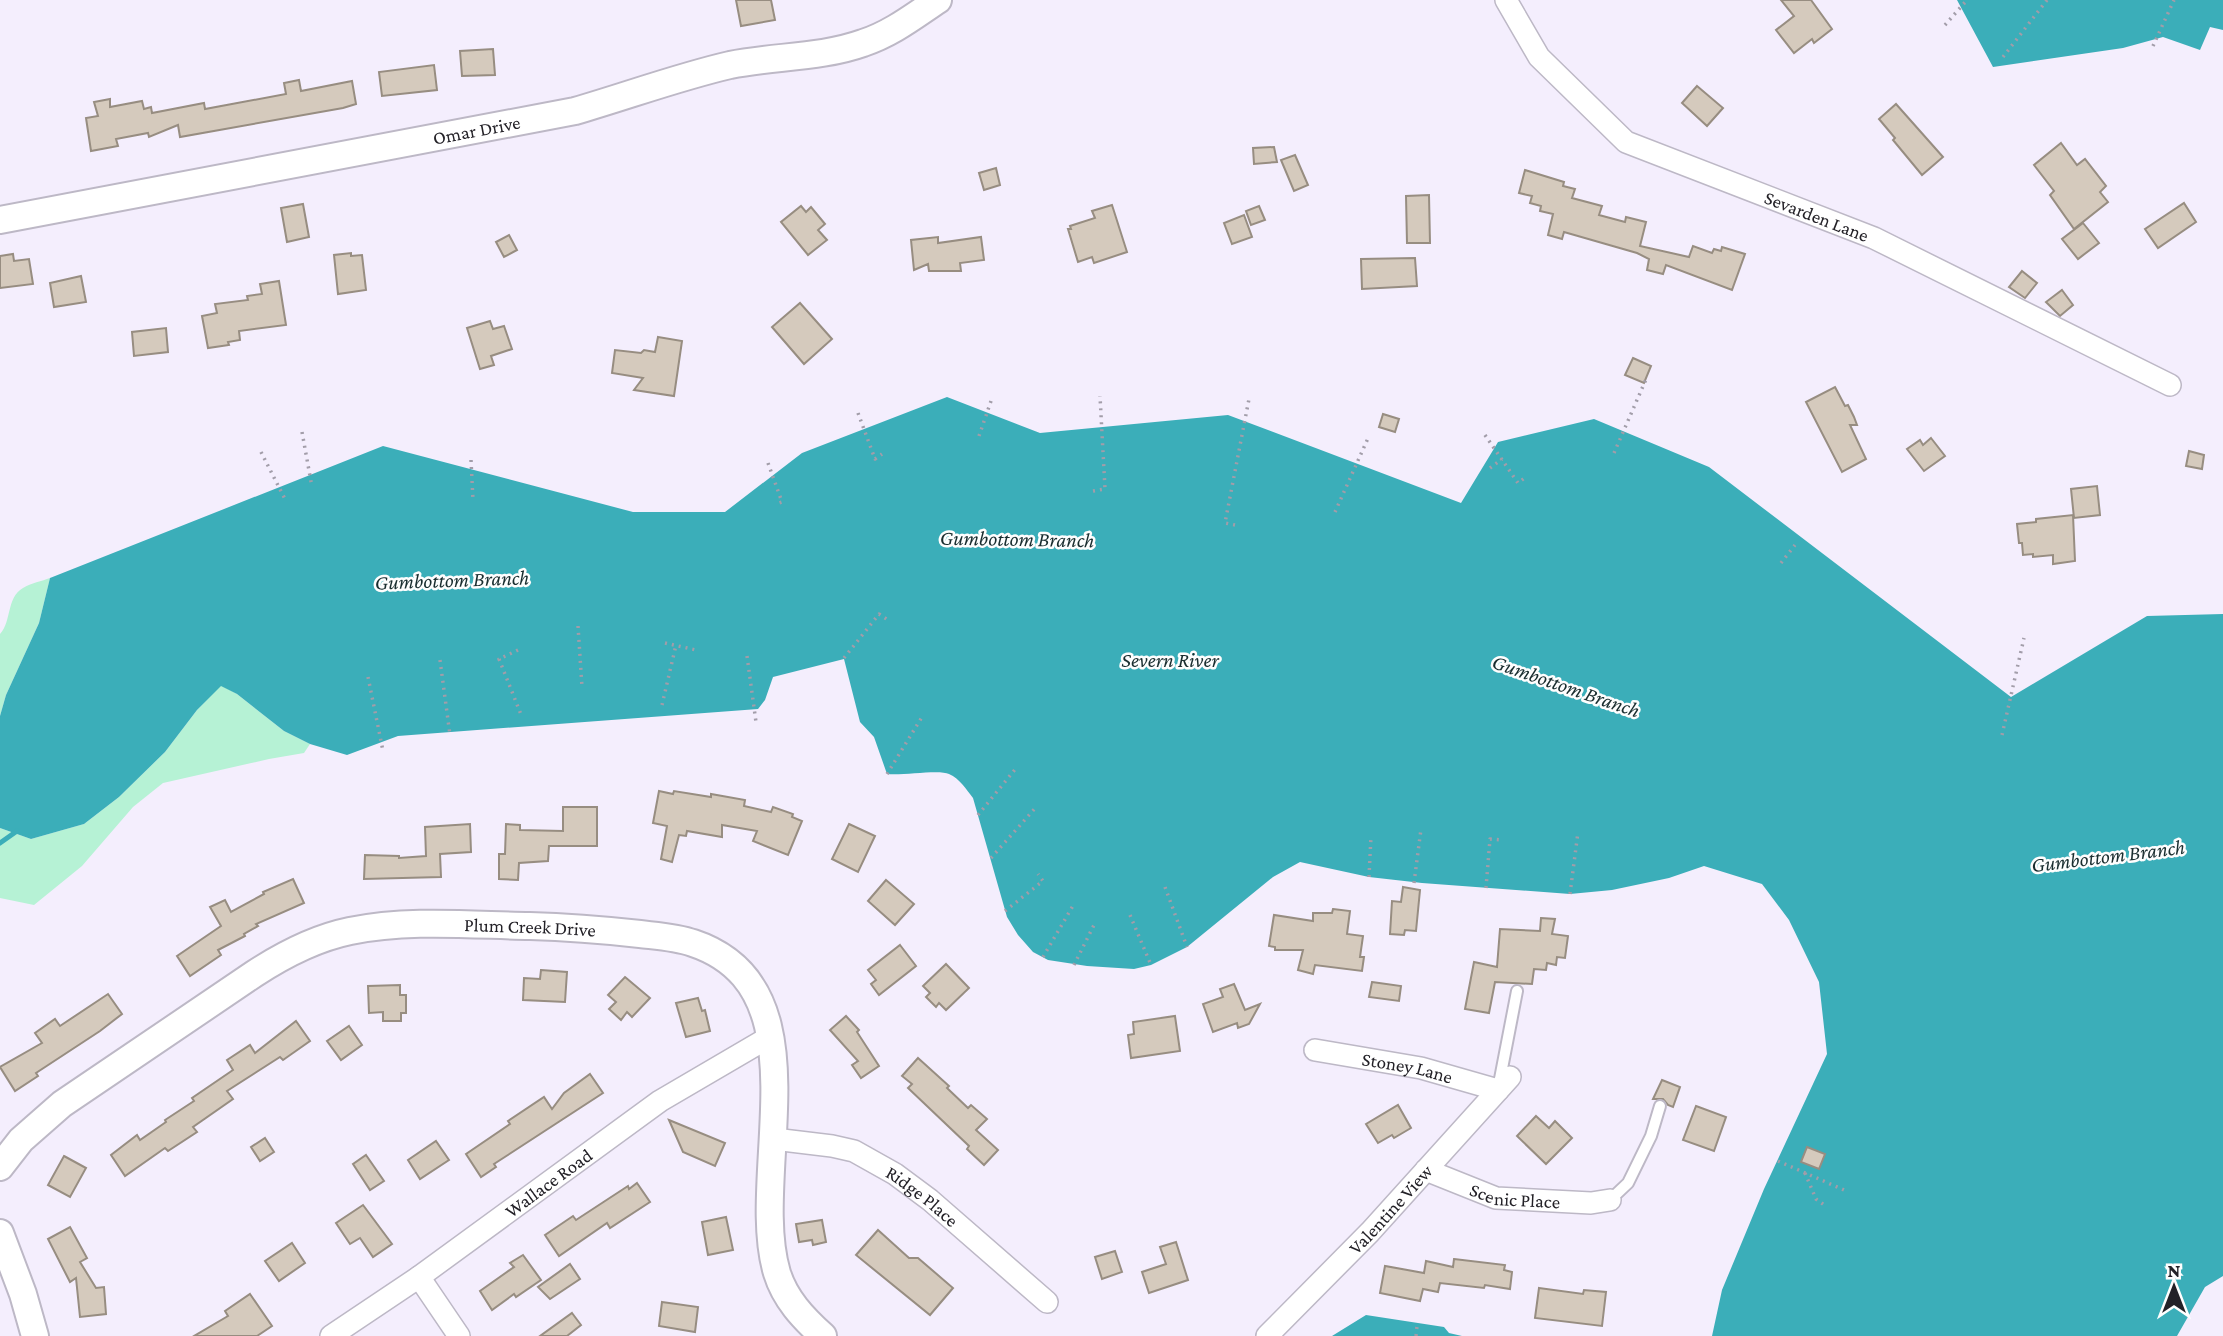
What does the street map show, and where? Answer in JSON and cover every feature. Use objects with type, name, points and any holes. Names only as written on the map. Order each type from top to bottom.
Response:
[{"type":"street","name":"Omar Drive","points":[[0,220],[575,111],[669,81],[733,65],[861,44],[886,34],[938,0]]},
{"type":"street","name":"Sevarden Lane","points":[[1506,0],[1539,57],[1626,142],[1874,238],[2170,385]]},
{"type":"street","name":"Plum Creek Drive","points":[[0,1167],[21,1140],[62,1104],[281,957],[348,931],[397,924],[546,927],[617,931],[692,942],[741,972],[757,997],[771,1036],[774,1139],[772,1253],[777,1274],[787,1296],[823,1336]]},
{"type":"street","name":"Wallace Road","points":[[331,1336],[419,1278],[660,1101],[771,1036]]},
{"type":"street","name":"Stoney Lane","points":[[1315,1050],[1504,1084]]},
{"type":"street","name":"Valentine View","points":[[1267,1336],[1370,1232],[1504,1084]]},
{"type":"street","name":"Ridge Place","points":[[774,1139],[854,1151],[895,1174],[930,1200],[1047,1302]]},
{"type":"street","name":"Scenic Place","points":[[1426,1170],[1496,1198],[1591,1203],[1610,1200]]},
{"type":"street","points":[[0,1233],[23,1294],[35,1336]]},
{"type":"street","points":[[419,1278],[459,1336]]},
{"type":"lane","points":[[1504,1084],[1517,991]]},
{"type":"lane","points":[[1610,1200],[1628,1183],[1651,1136],[1660,1107]]},
{"type":"path","points":[[1945,25],[1967,0]]},
{"type":"path","points":[[2003,57],[2047,0]]},
{"type":"path","points":[[2153,46],[2174,0]]},
{"type":"path","points":[[1614,453],[1647,377]]},
{"type":"path","points":[[1093,491],[1105,489],[1100,396]]},
{"type":"path","points":[[1235,525],[1225,523],[1249,399]]},
{"type":"path","points":[[979,436],[991,401]]},
{"type":"path","points":[[858,413],[875,459],[882,454]]},
{"type":"path","points":[[302,432],[312,487]]},
{"type":"path","points":[[1485,435],[1518,483],[1527,477]]},
{"type":"path","points":[[1335,512],[1369,436]]},
{"type":"path","points":[[261,452],[285,499]]},
{"type":"path","points":[[1490,468],[1502,459]]},
{"type":"path","points":[[471,460],[473,500]]},
{"type":"path","points":[[768,463],[782,502],[776,504]]},
{"type":"path","points":[[1780,563],[1795,545]]},
{"type":"path","points":[[844,658],[878,614],[888,620]]},
{"type":"path","points":[[578,625],[582,687]]},
{"type":"path","points":[[2002,735],[2024,638]]},
{"type":"path","points":[[665,643],[696,650]]},
{"type":"path","points":[[662,705],[676,645]]},
{"type":"path","points":[[518,650],[499,659],[522,717]]},
{"type":"path","points":[[747,656],[756,722]]},
{"type":"path","points":[[440,660],[450,735]]},
{"type":"path","points":[[368,677],[383,751]]},
{"type":"path","points":[[887,774],[922,717]]},
{"type":"path","points":[[978,815],[1017,766]]},
{"type":"path","points":[[990,858],[1037,806]]},
{"type":"path","points":[[1415,883],[1421,829]]},
{"type":"path","points":[[1570,894],[1578,832]]},
{"type":"path","points":[[1369,877],[1370,836]]},
{"type":"path","points":[[1486,888],[1490,839],[1502,840]]},
{"type":"path","points":[[1005,911],[1043,881],[1038,874]]},
{"type":"path","points":[[1165,887],[1187,947]]},
{"type":"path","points":[[1042,957],[1074,904]]},
{"type":"path","points":[[1130,915],[1151,965]]},
{"type":"path","points":[[1074,965],[1094,925]]},
{"type":"path","points":[[1778,1161],[1844,1190]]},
{"type":"path","points":[[1805,1173],[1816,1199],[1828,1207]]},
{"type":"path","points":[[1416,1336],[1417,1326]]},
{"type":"green space","points":[[50,578],[39,623],[6,695],[0,716],[0,634],[18,592]]},
{"type":"green space","points":[[221,685],[237,694],[284,731],[310,744],[304,753],[163,783],[133,807],[82,866],[34,905],[0,898],[0,828],[31,839],[84,824],[119,797],[165,752],[197,710]]},
{"type":"water","points":[[1957,0],[2223,0],[2223,30],[2210,27],[2200,50],[2163,37],[2123,48],[1993,67]]},
{"type":"water","name":"Severn River","points":[[947,397],[1040,433],[1228,415],[1461,503],[1498,442],[1594,419],[1709,467],[2011,697],[2147,616],[2223,614],[2223,1276],[2205,1287],[2177,1336],[1712,1336],[1722,1290],[1764,1189],[1827,1054],[1819,982],[1789,920],[1762,884],[1704,866],[1669,878],[1612,890],[1570,894],[1369,877],[1300,862],[1273,877],[1187,947],[1151,965],[1134,969],[1048,960],[1033,952],[1007,917],[973,798],[962,784],[953,776],[944,773],[887,774],[874,737],[860,722],[844,659],[773,677],[765,700],[758,709],[398,736],[347,755],[310,744],[284,731],[237,694],[221,686],[197,710],[165,752],[119,797],[84,824],[31,839],[0,828],[0,716],[6,695],[39,623],[50,578],[383,446],[633,512],[725,512],[802,453]]},
{"type":"water","points":[[1366,1315],[1444,1327],[1449,1333],[1462,1336],[1332,1336]]},
{"type":"building","points":[[736,0],[771,0],[775,20],[741,26]]},
{"type":"building","points":[[1781,0],[1811,0],[1832,29],[1814,43],[1812,39],[1794,53],[1776,30],[1794,16]]},
{"type":"building","points":[[493,49],[495,75],[462,76],[460,51]]},
{"type":"building","points":[[434,65],[437,90],[382,96],[379,72]]},
{"type":"building","points":[[299,80],[301,91],[352,81],[356,104],[180,137],[178,125],[149,137],[148,133],[116,139],[118,146],[91,151],[86,118],[98,116],[94,102],[110,99],[110,107],[142,101],[144,109],[151,107],[152,113],[204,103],[205,109],[286,94],[284,83]]},
{"type":"building","points":[[1697,86],[1723,108],[1707,126],[1682,103]]},
{"type":"building","points":[[1896,104],[1943,157],[1922,175],[1879,119]]},
{"type":"building","points":[[2061,143],[2077,165],[2085,159],[2106,186],[2100,192],[2108,202],[2074,229],[2050,195],[2054,191],[2034,165]]},
{"type":"building","points":[[1274,147],[1277,162],[1254,164],[1253,148]]},
{"type":"building","points":[[1295,155],[1308,185],[1294,191],[1281,160]]},
{"type":"building","points":[[996,168],[1000,185],[984,190],[979,173]]},
{"type":"building","points":[[1525,170],[1564,182],[1563,186],[1575,189],[1572,198],[1602,206],[1599,215],[1625,222],[1626,217],[1646,222],[1640,246],[1689,257],[1693,246],[1712,253],[1714,249],[1721,251],[1722,247],[1745,254],[1732,290],[1666,265],[1663,274],[1647,270],[1649,259],[1637,253],[1564,232],[1562,239],[1548,235],[1553,214],[1540,211],[1541,206],[1530,203],[1532,196],[1519,193]]},
{"type":"building","points":[[1429,195],[1430,243],[1407,243],[1406,196]]},
{"type":"building","points":[[2184,203],[2196,222],[2158,248],[2145,229]]},
{"type":"building","points":[[303,204],[309,237],[287,242],[281,208]]},
{"type":"building","points":[[1112,205],[1127,252],[1094,263],[1092,257],[1078,262],[1068,229],[1095,218],[1092,211]]},
{"type":"building","points":[[801,206],[806,212],[811,207],[825,224],[818,230],[827,240],[808,255],[781,222]]},
{"type":"building","points":[[1259,206],[1265,220],[1251,225],[1246,211]]},
{"type":"building","points":[[1244,215],[1252,237],[1232,244],[1224,223]]},
{"type":"building","points":[[2083,223],[2099,243],[2078,259],[2062,239]]},
{"type":"building","points":[[509,235],[517,250],[504,257],[496,242]]},
{"type":"building","points":[[938,237],[938,243],[981,237],[984,260],[960,263],[961,271],[929,271],[928,264],[914,270],[911,240]]},
{"type":"building","points":[[351,253],[351,256],[362,255],[366,290],[338,294],[334,255]]},
{"type":"building","points":[[13,254],[14,261],[29,259],[33,284],[0,288],[0,256]]},
{"type":"building","points":[[1415,258],[1417,286],[1362,289],[1361,259]]},
{"type":"building","points":[[2022,271],[2037,283],[2025,298],[2009,287]]},
{"type":"building","points":[[81,276],[86,302],[54,307],[50,283]]},
{"type":"building","points":[[279,281],[286,325],[239,331],[240,340],[228,342],[229,345],[208,348],[202,316],[217,313],[215,304],[248,300],[247,296],[262,294],[260,284]]},
{"type":"building","points":[[2062,290],[2073,305],[2060,316],[2046,302]]},
{"type":"building","points":[[800,303],[832,339],[804,364],[772,327]]},
{"type":"building","points":[[490,321],[493,329],[504,326],[512,349],[491,356],[494,365],[480,369],[467,328]]},
{"type":"building","points":[[166,328],[168,352],[134,356],[132,332]]},
{"type":"building","points":[[658,337],[682,341],[674,396],[634,390],[643,378],[612,373],[615,350],[655,352]]},
{"type":"building","points":[[1633,358],[1651,366],[1644,383],[1625,375]]},
{"type":"building","points":[[1835,387],[1854,417],[1857,425],[1850,425],[1866,459],[1842,472],[1806,402]]},
{"type":"building","points":[[1383,414],[1399,419],[1395,432],[1379,427]]},
{"type":"building","points":[[1931,438],[1945,456],[1924,471],[1907,449],[1920,440],[1923,445]]},
{"type":"building","points":[[2189,451],[2204,455],[2202,469],[2186,466]]},
{"type":"building","points":[[2097,486],[2100,515],[2074,518],[2071,489]]},
{"type":"building","points":[[2073,515],[2075,561],[2053,564],[2053,555],[2023,555],[2017,524]]},
{"type":"building","points":[[659,791],[711,797],[711,794],[745,800],[744,806],[771,812],[773,807],[793,814],[792,817],[802,821],[788,855],[753,841],[757,831],[722,825],[722,837],[687,831],[686,836],[679,835],[672,862],[661,859],[667,826],[653,823]]},
{"type":"building","points":[[563,807],[597,807],[597,846],[549,846],[548,861],[519,863],[518,880],[499,879],[499,854],[505,854],[506,824],[520,825],[520,830],[563,831]]},
{"type":"building","points":[[470,824],[471,852],[440,854],[441,877],[364,879],[365,855],[399,858],[426,856],[425,827]]},
{"type":"building","points":[[849,824],[875,836],[858,872],[832,859]]},
{"type":"building","points":[[293,879],[304,903],[256,924],[258,926],[244,934],[245,936],[218,950],[221,955],[190,976],[177,956],[221,926],[210,907],[225,900],[231,912],[264,894],[263,892]]},
{"type":"building","points":[[886,880],[914,904],[895,925],[868,901]]},
{"type":"building","points":[[1403,887],[1420,890],[1416,931],[1405,930],[1404,935],[1390,934],[1392,901],[1401,902]]},
{"type":"building","points":[[1333,909],[1350,911],[1347,934],[1363,936],[1360,957],[1364,957],[1362,971],[1315,965],[1313,974],[1298,970],[1303,950],[1275,950],[1275,947],[1269,946],[1274,915],[1313,921],[1313,913],[1332,913]]},
{"type":"building","points":[[1541,918],[1555,919],[1552,934],[1568,936],[1565,958],[1557,957],[1556,965],[1547,963],[1546,970],[1534,969],[1532,984],[1495,982],[1489,1013],[1465,1009],[1474,962],[1497,967],[1500,929],[1540,931]]},
{"type":"building","points":[[900,945],[916,966],[879,995],[871,984],[876,980],[868,970]]},
{"type":"building","points":[[946,964],[969,988],[946,1010],[939,1003],[936,1007],[926,997],[930,993],[923,986]]},
{"type":"building","points":[[541,970],[567,972],[565,1002],[523,1000],[524,978],[540,979]]},
{"type":"building","points":[[625,977],[650,998],[632,1017],[627,1012],[621,1020],[609,1009],[616,1002],[608,995]]},
{"type":"building","points":[[1372,982],[1401,986],[1399,1001],[1369,997]]},
{"type":"building","points":[[1234,984],[1245,1010],[1260,1004],[1249,1024],[1238,1028],[1237,1023],[1213,1032],[1203,1004],[1223,997],[1220,989]]},
{"type":"building","points":[[400,985],[400,995],[406,995],[406,1013],[401,1013],[401,1021],[383,1021],[383,1012],[369,1013],[368,986]]},
{"type":"building","points":[[108,994],[122,1014],[36,1073],[38,1076],[15,1091],[0,1067],[42,1043],[35,1033],[55,1019],[60,1026]]},
{"type":"building","points":[[698,998],[702,1011],[705,1010],[710,1031],[686,1037],[676,1003]]},
{"type":"building","points":[[846,1016],[859,1030],[857,1032],[879,1066],[861,1078],[852,1065],[858,1061],[830,1030]]},
{"type":"building","points":[[1175,1016],[1180,1051],[1131,1058],[1128,1035],[1134,1034],[1133,1022]]},
{"type":"building","points":[[296,1021],[310,1041],[283,1060],[280,1057],[227,1091],[233,1099],[193,1127],[197,1132],[168,1151],[165,1148],[125,1176],[111,1155],[137,1135],[140,1140],[166,1122],[165,1120],[194,1101],[192,1098],[233,1070],[227,1060],[250,1045],[255,1053]]},
{"type":"building","points":[[349,1026],[362,1045],[341,1060],[327,1041]]},
{"type":"building","points":[[918,1058],[949,1086],[947,1088],[968,1108],[971,1105],[987,1119],[976,1130],[998,1150],[984,1165],[967,1149],[969,1146],[908,1088],[912,1084],[902,1076]]},
{"type":"building","points":[[590,1074],[603,1093],[494,1164],[496,1167],[481,1177],[466,1154],[544,1097],[552,1109],[564,1093]]},
{"type":"building","points":[[1662,1080],[1680,1087],[1673,1107],[1663,1099],[1653,1099]]},
{"type":"building","points":[[1398,1105],[1411,1128],[1378,1143],[1366,1124]]},
{"type":"building","points":[[1696,1106],[1726,1117],[1714,1151],[1683,1140]]},
{"type":"building","points":[[1536,1116],[1549,1128],[1555,1121],[1572,1138],[1546,1164],[1517,1136]]},
{"type":"building","points":[[669,1120],[725,1143],[715,1166],[683,1152]]},
{"type":"building","points":[[265,1138],[274,1152],[260,1161],[251,1147]]},
{"type":"building","points":[[436,1141],[449,1160],[420,1179],[408,1160]]},
{"type":"building","points":[[1807,1147],[1825,1154],[1819,1169],[1801,1162]]},
{"type":"building","points":[[366,1155],[384,1181],[370,1190],[353,1164]]},
{"type":"building","points":[[64,1156],[86,1168],[70,1197],[48,1185]]},
{"type":"building","points":[[637,1183],[650,1202],[610,1228],[607,1223],[559,1256],[545,1235],[573,1216],[576,1220],[628,1186],[629,1189]]},
{"type":"building","points":[[363,1205],[392,1244],[373,1257],[360,1238],[350,1244],[336,1223]]},
{"type":"building","points":[[726,1217],[733,1250],[708,1255],[702,1222]]},
{"type":"building","points":[[822,1220],[826,1242],[813,1245],[812,1240],[799,1242],[796,1224]]},
{"type":"building","points":[[70,1227],[87,1258],[80,1262],[96,1288],[104,1287],[106,1314],[80,1317],[76,1278],[70,1282],[48,1239]]},
{"type":"building","points":[[878,1230],[909,1258],[918,1258],[953,1288],[930,1315],[856,1255]]},
{"type":"building","points":[[1176,1242],[1188,1280],[1149,1293],[1142,1272],[1166,1264],[1160,1247]]},
{"type":"building","points":[[292,1243],[305,1263],[279,1281],[265,1261]]},
{"type":"building","points":[[1115,1251],[1122,1272],[1102,1279],[1095,1257]]},
{"type":"building","points":[[523,1255],[541,1280],[516,1297],[514,1294],[492,1310],[480,1291],[514,1267],[510,1263]]},
{"type":"building","points":[[1454,1259],[1505,1265],[1504,1270],[1512,1272],[1510,1289],[1440,1283],[1438,1292],[1423,1289],[1420,1301],[1380,1293],[1385,1266],[1424,1273],[1426,1261],[1453,1267]]},
{"type":"building","points":[[570,1264],[580,1279],[550,1299],[538,1287]]},
{"type":"building","points":[[1539,1288],[1583,1294],[1584,1290],[1606,1292],[1602,1326],[1535,1318]]},
{"type":"building","points":[[250,1294],[272,1326],[257,1336],[194,1336],[228,1316],[225,1311]]},
{"type":"building","points":[[662,1302],[698,1307],[695,1332],[659,1326]]},
{"type":"building","points":[[572,1313],[581,1325],[567,1336],[540,1336]]},
{"type":"waterway","name":"Gumbottom Branch","points":[[0,843],[17,831]]}]
